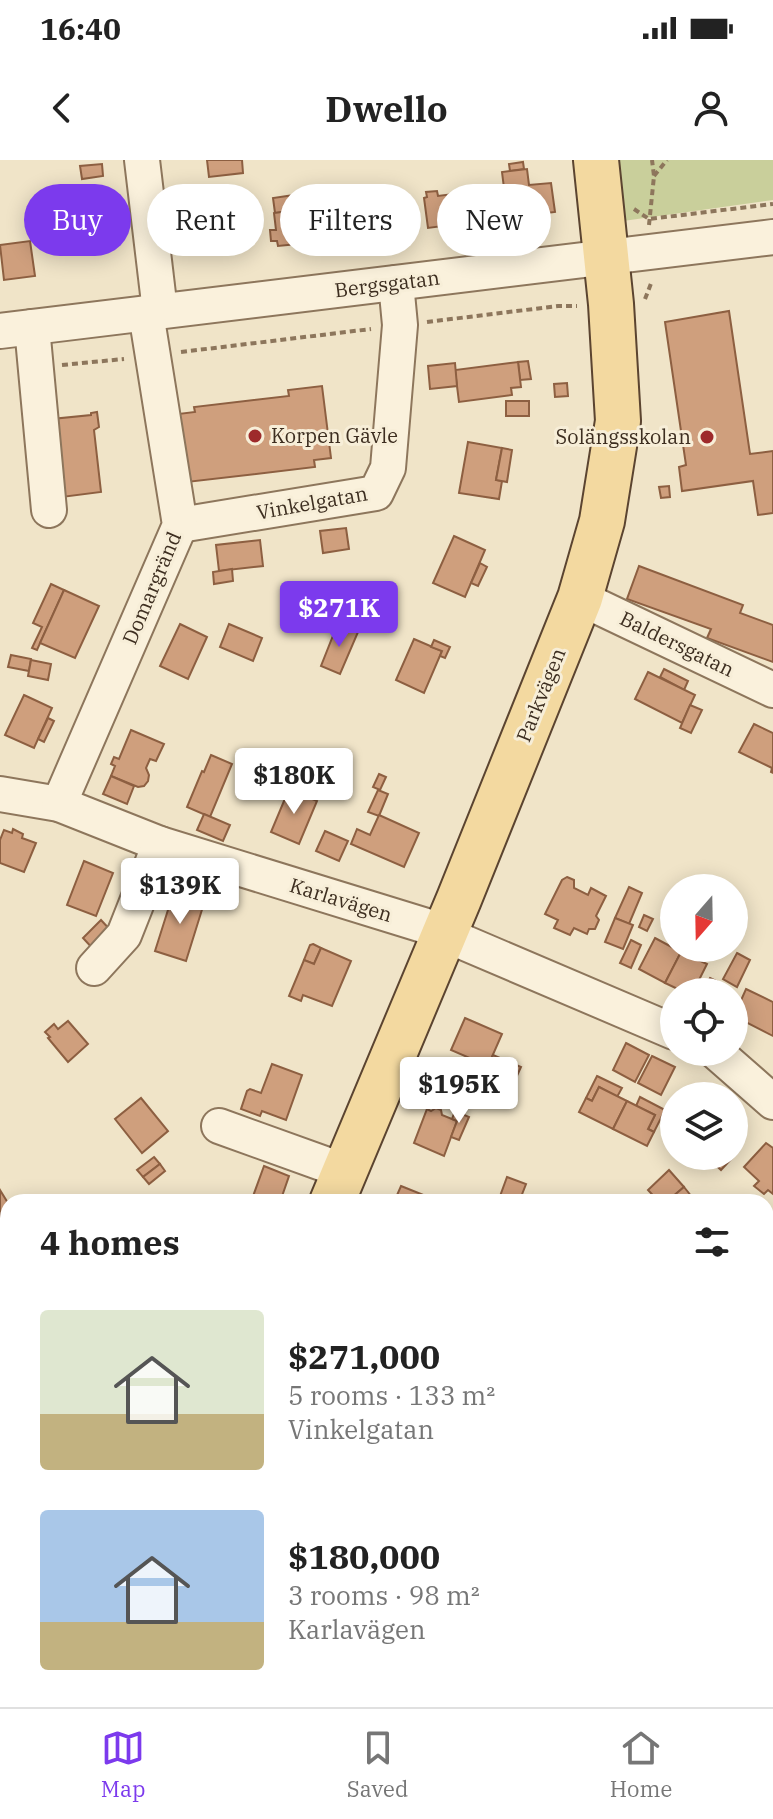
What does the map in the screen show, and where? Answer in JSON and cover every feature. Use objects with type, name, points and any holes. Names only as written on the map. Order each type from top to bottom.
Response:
[{"type":"main road","name":"Parkvägen","points":[[338,1187],[580,598],[602,521],[618,421],[611,304],[596,160]]},
{"type":"street","name":"Domargränd","points":[[59,804],[180,525],[152,356],[153,312],[142,160]]},
{"type":"street","name":"Bergsgatan","points":[[16,329],[773,237]]},
{"type":"street","name":"Vinkelgatan","points":[[180,525],[376,493],[388,468],[400,325],[396,283]]},
{"type":"street","points":[[16,329],[36,368],[49,510]]},
{"type":"street","name":"Baldersgatan","points":[[580,598],[773,690]]},
{"type":"street","name":"Karlavägen","points":[[0,794],[59,804],[160,844],[423,925],[660,1026]]},
{"type":"street","points":[[94,968],[124,935],[160,844]]},
{"type":"street","points":[[732,1066],[773,1102]]},
{"type":"street","points":[[219,1126],[338,1187]]},
{"type":"path","points":[[649,219],[654,176],[652,160]]},
{"type":"path","points":[[654,176],[667,160]]},
{"type":"path","points":[[602,209],[634,209],[649,219],[773,204]]},
{"type":"path","points":[[36,368],[558,306],[589,306]]},
{"type":"green space","points":[[615,160],[773,160],[773,200],[623,221]]},
{"type":"building","points":[[207,160],[242,160],[243,173],[209,177]]},
{"type":"building","points":[[523,162],[524,169],[510,171],[509,164]]},
{"type":"building","points":[[102,164],[103,176],[82,179],[80,166]]},
{"type":"building","points":[[527,169],[529,184],[504,184],[502,172]]},
{"type":"building","points":[[551,183],[555,212],[551,212],[551,184],[540,184]]},
{"type":"building","points":[[437,191],[437,227],[428,228],[426,192]]},
{"type":"building","points":[[280,197],[280,212],[275,213],[273,198]]},
{"type":"building","points":[[280,212],[280,246],[277,241],[271,241],[270,230],[276,230],[274,213]]},
{"type":"building","points":[[24,242],[24,256],[32,256],[35,276],[4,280],[0,245]]},
{"type":"building","points":[[729,311],[750,454],[773,451],[773,513],[758,515],[753,481],[682,491],[679,467],[686,465],[665,322]]},
{"type":"building","points":[[528,361],[531,379],[520,380],[518,362]]},
{"type":"building","points":[[518,362],[521,387],[511,388],[512,395],[459,402],[455,370]]},
{"type":"building","points":[[455,363],[457,386],[430,389],[428,366]]},
{"type":"building","points":[[567,383],[568,396],[555,397],[554,384]]},
{"type":"building","name":"Korpen Gävle","points":[[322,386],[331,458],[314,460],[315,467],[187,482],[178,414],[195,412],[194,407],[289,396],[288,390]]},
{"type":"building","points":[[506,401],[529,401],[529,416],[506,416]]},
{"type":"building","points":[[97,412],[99,427],[94,430],[101,492],[62,497],[52,419]]},
{"type":"building","points":[[468,442],[502,448],[496,480],[502,481],[499,499],[459,493]]},
{"type":"building","points":[[502,448],[512,450],[507,482],[496,480]]},
{"type":"building","points":[[669,486],[670,497],[661,498],[659,487]]},
{"type":"building","points":[[346,528],[349,549],[323,553],[320,531]]},
{"type":"building","points":[[454,536],[485,550],[465,597],[433,583]]},
{"type":"building","points":[[260,540],[263,566],[219,571],[216,545]]},
{"type":"building","points":[[480,563],[487,567],[478,586],[471,583]]},
{"type":"building","points":[[639,566],[743,605],[740,613],[773,625],[773,662],[707,638],[711,629],[627,599]]},
{"type":"building","points":[[232,569],[233,581],[214,584],[213,572]]},
{"type":"building","points":[[51,584],[64,590],[37,650],[32,648],[42,627],[33,623]]},
{"type":"building","points":[[64,590],[99,606],[75,658],[40,643]]},
{"type":"building","points":[[338,623],[358,632],[340,674],[321,666]]},
{"type":"building","points":[[180,624],[207,637],[188,679],[160,666]]},
{"type":"building","points":[[229,624],[262,638],[253,661],[220,647]]},
{"type":"building","points":[[414,639],[442,651],[424,693],[396,680]]},
{"type":"building","points":[[434,640],[450,647],[445,658],[440,656],[442,651],[431,647]]},
{"type":"building","points":[[11,655],[31,659],[29,671],[8,667]]},
{"type":"building","points":[[31,660],[51,664],[48,680],[28,676]]},
{"type":"building","points":[[664,669],[688,681],[684,690],[660,677]]},
{"type":"building","points":[[648,672],[695,695],[682,723],[635,699]]},
{"type":"building","points":[[24,695],[52,708],[34,748],[5,735]]},
{"type":"building","points":[[690,705],[702,710],[691,733],[680,728]]},
{"type":"building","points":[[48,718],[54,721],[44,742],[38,739]]},
{"type":"building","points":[[754,724],[773,733],[773,773],[772,768],[739,752]]},
{"type":"building","points":[[131,730],[164,744],[156,761],[150,759],[146,768],[148,781],[144,786],[138,787],[111,776],[114,757],[119,759]]},
{"type":"building","points":[[211,755],[232,764],[210,817],[187,807]]},
{"type":"building","points":[[379,774],[386,777],[380,790],[373,787]]},
{"type":"building","points":[[111,776],[134,786],[127,804],[103,794]]},
{"type":"building","points":[[289,789],[317,801],[299,844],[271,832]]},
{"type":"building","points":[[378,790],[388,794],[379,816],[368,812]]},
{"type":"building","points":[[204,814],[230,825],[223,841],[197,830]]},
{"type":"building","points":[[379,815],[419,833],[404,867],[351,844],[357,829],[370,835]]},
{"type":"building","points":[[13,829],[23,834],[22,838],[36,843],[24,872],[0,863],[0,840],[4,830],[12,833]]},
{"type":"building","points":[[325,831],[348,841],[339,861],[316,851]]},
{"type":"building","points":[[84,861],[113,873],[96,916],[67,905]]},
{"type":"building","points":[[567,877],[574,880],[574,888],[588,895],[591,888],[606,896],[596,916],[599,920],[595,929],[589,929],[587,934],[574,928],[570,935],[554,928],[558,920],[545,914],[562,880]]},
{"type":"building","points":[[629,887],[642,893],[629,924],[615,918]]},
{"type":"building","points":[[174,891],[205,900],[186,961],[155,951]]},
{"type":"building","points":[[644,915],[653,919],[647,931],[639,927]]},
{"type":"building","points":[[615,918],[633,925],[623,949],[605,942]]},
{"type":"building","points":[[101,920],[113,933],[95,951],[83,938]]},
{"type":"building","points":[[655,938],[660,941],[660,962],[676,962],[668,978],[660,980],[639,969]]},
{"type":"building","points":[[631,940],[641,945],[631,968],[620,963]]},
{"type":"building","points":[[313,944],[321,948],[314,964],[304,960]]},
{"type":"building","points":[[321,948],[351,961],[332,1006],[303,995],[301,1001],[289,996],[304,960],[314,964]]},
{"type":"building","points":[[750,960],[741,978],[724,978],[732,962]]},
{"type":"building","points":[[676,962],[707,964],[700,978],[668,978]]},
{"type":"building","points":[[748,990],[773,1002],[773,1036],[748,1023]]},
{"type":"building","points":[[465,1018],[502,1034],[488,1066],[451,1050]]},
{"type":"building","points":[[68,1021],[88,1044],[68,1062],[45,1032],[54,1024],[58,1029]]},
{"type":"building","points":[[626,1043],[649,1055],[635,1082],[613,1070]]},
{"type":"building","points":[[493,1055],[521,1067],[516,1078],[488,1066]]},
{"type":"building","points":[[652,1056],[660,1060],[660,1066],[675,1067],[668,1082],[660,1082],[660,1094],[638,1083]]},
{"type":"building","points":[[272,1064],[302,1075],[286,1120],[262,1111],[260,1116],[241,1109],[247,1091],[250,1089],[261,1093]]},
{"type":"building","points":[[597,1076],[622,1088],[617,1097],[599,1087],[592,1101],[586,1098]]},
{"type":"building","points":[[599,1087],[627,1101],[613,1129],[579,1112],[586,1098],[592,1101]]},
{"type":"building","points":[[640,1097],[660,1107],[660,1120],[654,1132],[648,1129],[655,1115],[636,1106]]},
{"type":"building","points":[[141,1098],[168,1131],[142,1153],[115,1119]]},
{"type":"building","points":[[627,1101],[655,1115],[648,1129],[654,1132],[647,1146],[613,1129]]},
{"type":"building","points":[[436,1108],[441,1110],[442,1115],[457,1121],[444,1156],[414,1143],[427,1109],[431,1111]]},
{"type":"building","points":[[455,1111],[469,1117],[459,1140],[451,1137],[457,1121],[452,1119]]},
{"type":"building","points":[[766,1143],[773,1148],[773,1194],[768,1190],[764,1194],[754,1186],[759,1181],[747,1170],[748,1163]]},
{"type":"building","points":[[154,1157],[160,1164],[143,1177],[137,1170]]},
{"type":"building","points":[[160,1164],[165,1171],[149,1184],[143,1177]]},
{"type":"building","points":[[264,1166],[289,1176],[283,1194],[254,1194]]},
{"type":"building","points":[[669,1170],[684,1187],[676,1194],[652,1194],[648,1190]]},
{"type":"building","points":[[507,1177],[526,1184],[522,1194],[501,1194]]},
{"type":"building","points":[[401,1186],[421,1194],[398,1194]]},
{"type":"building","points":[[684,1187],[690,1194],[676,1194]]},
{"type":"place","name":"Korpen Gävle","points":[[255,436]]},
{"type":"place","name":"Solängsskolan","points":[[707,437]]}]
